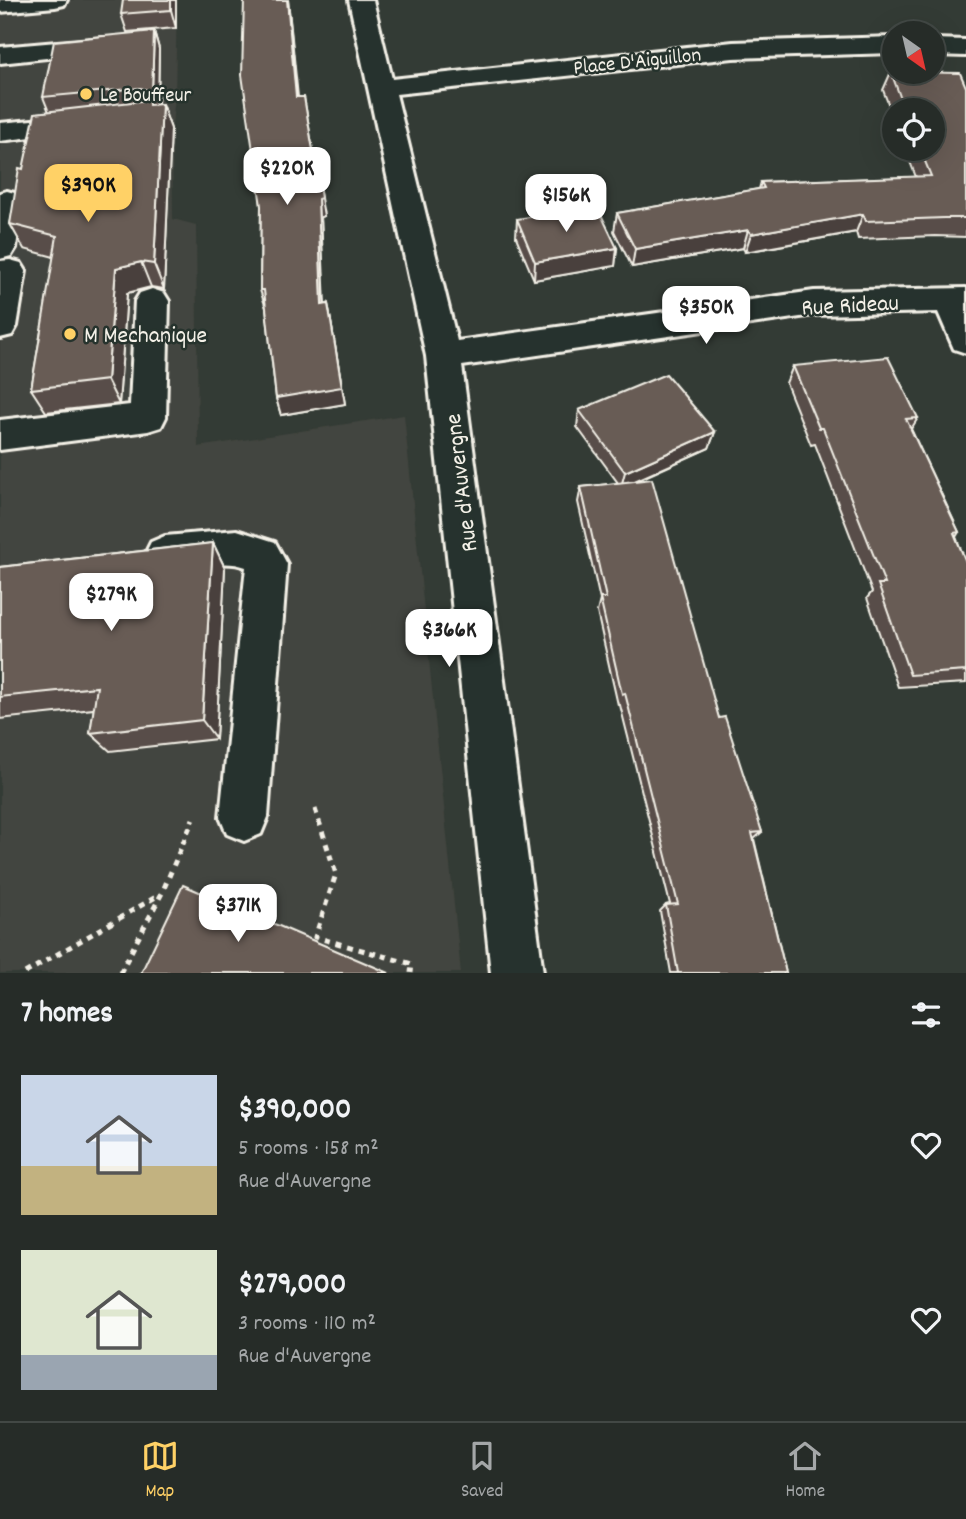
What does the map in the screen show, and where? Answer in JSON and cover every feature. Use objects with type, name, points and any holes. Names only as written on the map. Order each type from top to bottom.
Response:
[{"type":"street","points":[[0,5],[55,0]]},
{"type":"street","name":"Rue d'Auvergne","points":[[361,0],[443,356],[517,973]]},
{"type":"street","points":[[0,55],[123,44]]},
{"type":"street","name":"Place D'Aiguillon","points":[[381,88],[733,50],[882,45]]},
{"type":"street","points":[[945,47],[966,48]]},
{"type":"street","points":[[0,132],[106,121]]},
{"type":"street","points":[[0,326],[7,201]]},
{"type":"street","points":[[958,300],[966,340]]},
{"type":"street","name":"Rue Rideau","points":[[443,356],[814,303],[958,300]]},
{"type":"street","points":[[0,435],[148,417],[152,301]]},
{"type":"street","points":[[125,559],[246,546],[260,552],[265,558],[267,571],[244,817]]},
{"type":"path","points":[[315,809],[336,874],[315,937],[412,964],[411,973]]},
{"type":"path","points":[[120,973],[162,893],[196,812]]},
{"type":"path","points":[[25,973],[162,893]]},
{"type":"shaded area","points":[[0,0],[177,0],[172,125],[173,219],[196,225],[198,447],[404,415],[461,973],[0,973]]},
{"type":"building","points":[[123,0],[171,0],[171,10],[121,14]]},
{"type":"building","points":[[244,0],[287,0],[296,97],[304,97],[321,198],[318,199],[322,305],[328,304],[342,387],[276,398],[264,290],[260,290],[261,206],[242,75]]},
{"type":"building","points":[[154,31],[152,91],[140,88],[43,97],[54,41]]},
{"type":"building","points":[[945,73],[960,73],[966,87],[966,218],[866,221],[863,214],[751,234],[748,230],[635,249],[617,213],[764,188],[761,182],[931,176],[925,161],[945,161],[945,98],[901,98],[895,84],[945,84]]},
{"type":"building","points":[[149,100],[149,105],[162,104],[154,264],[141,262],[116,268],[107,380],[31,389],[57,236],[10,224],[19,168],[23,169],[35,113]]},
{"type":"building","points":[[597,206],[617,248],[535,262],[517,219]]},
{"type":"building","points":[[888,357],[918,418],[906,419],[959,532],[954,533],[966,562],[966,671],[910,675],[878,584],[885,584],[823,428],[819,428],[793,366]]},
{"type":"building","points":[[666,374],[715,432],[625,472],[579,410]]},
{"type":"building","points":[[652,479],[719,718],[725,717],[762,832],[752,833],[786,973],[678,973],[666,905],[678,904],[625,693],[622,694],[600,598],[606,598],[581,487]]},
{"type":"building","points":[[213,543],[202,720],[90,733],[97,687],[0,697],[0,567]]},
{"type":"building","points":[[183,885],[389,973],[141,973]]},
{"type":"place","name":"Le Bouffeur","points":[[86,94]]},
{"type":"place","name":"M Mechanique","points":[[70,334]]}]
